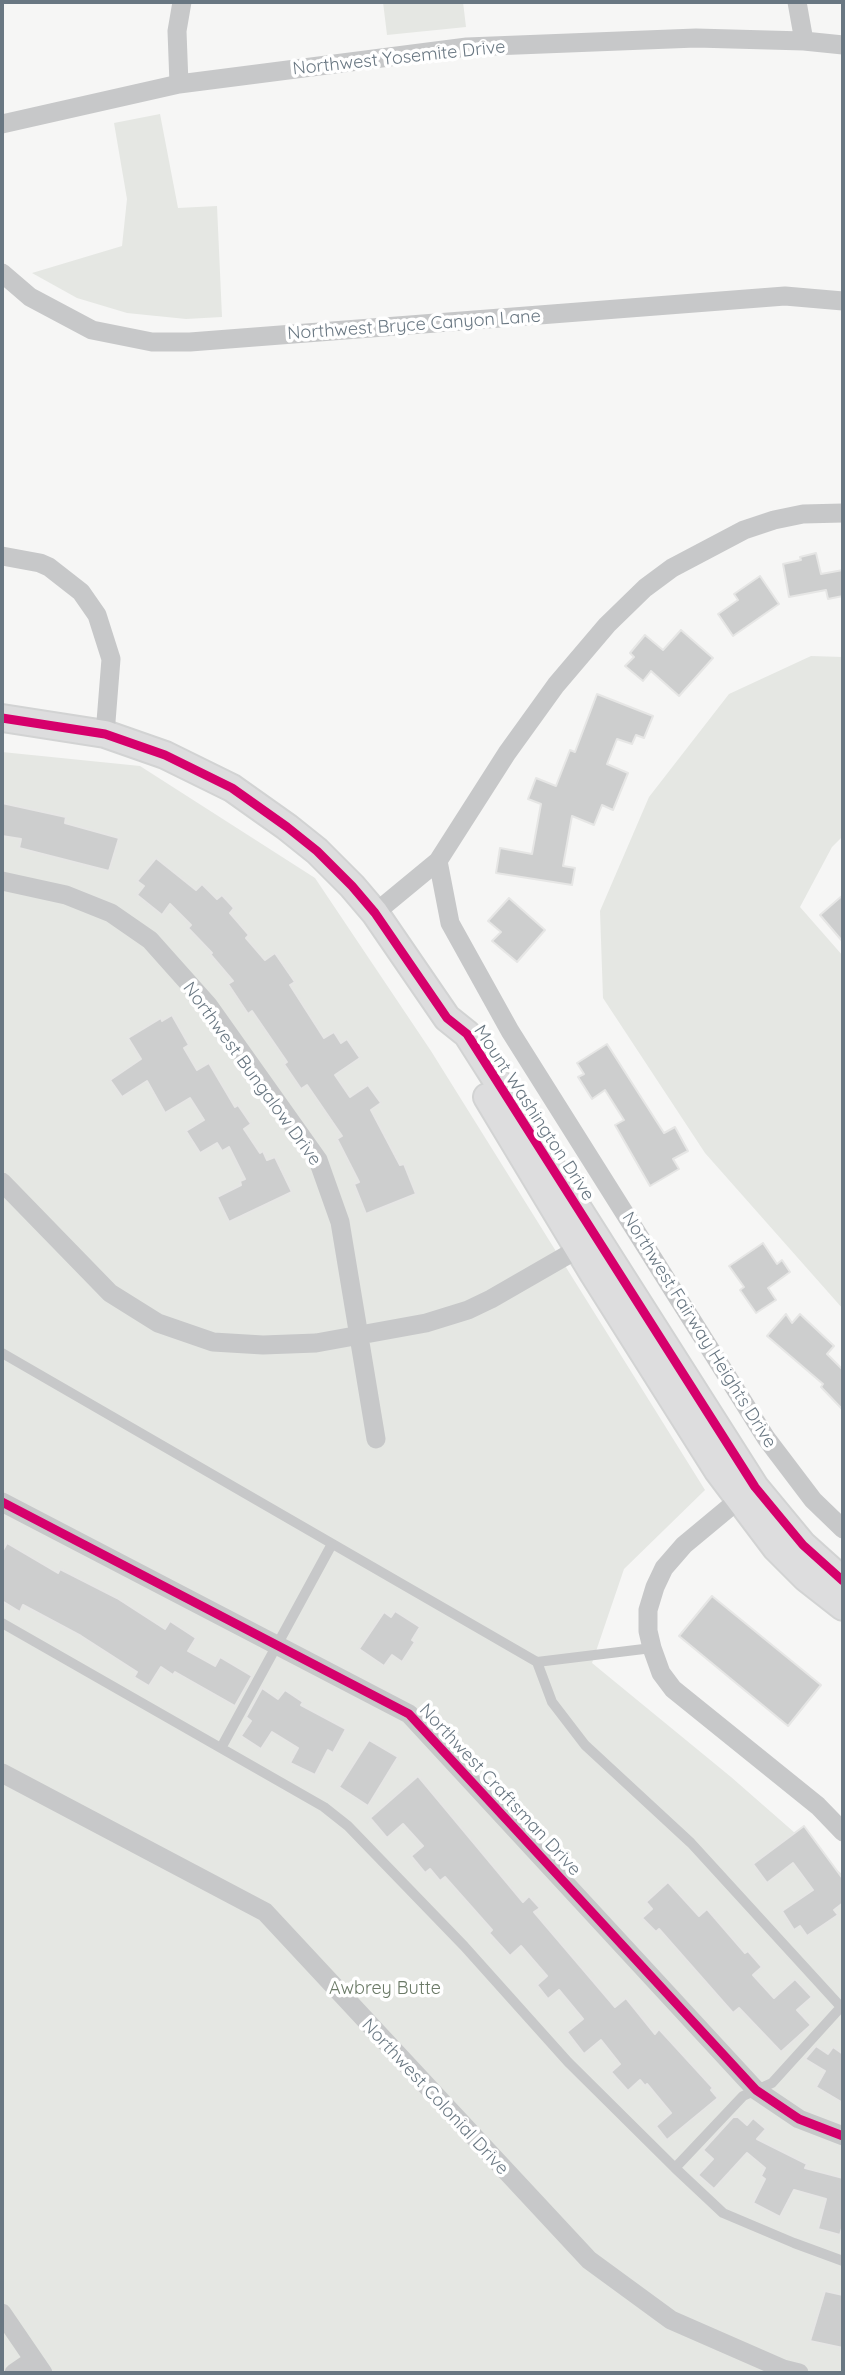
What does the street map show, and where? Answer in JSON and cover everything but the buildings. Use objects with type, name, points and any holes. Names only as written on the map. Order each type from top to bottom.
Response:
[{"type":"main road","name":"Mount Washington Drive","points":[[2,718],[105,734],[165,755],[232,788],[317,851],[375,913],[447,1018],[467,1034],[587,1243],[747,1493],[776,1548],[806,1578],[843,1607]]},
{"type":"main road","name":"Mount Washington Drive","points":[[747,1493],[843,1581]]},
{"type":"street","points":[[179,84],[177,31],[182,2]]},
{"type":"street","points":[[797,2],[804,41]]},
{"type":"street","name":"Northwest Yosemite Drive","points":[[2,124],[179,84],[467,47],[696,38],[804,41],[843,45]]},
{"type":"street","name":"Northwest Bryce Canyon Lane","points":[[2,273],[30,297],[92,330],[152,342],[190,342],[785,296],[843,301]]},
{"type":"street","points":[[375,913],[438,861],[507,753],[556,685],[607,625],[645,588],[672,568],[744,530],[803,514],[843,513]]},
{"type":"street","points":[[2,556],[49,567],[81,592],[97,615],[111,659],[105,734]]},
{"type":"street","name":"Northwest Fairway Heights Drive","points":[[438,861],[450,923],[510,1031],[766,1438],[813,1500],[843,1529]]},
{"type":"street","name":"Northwest Bungalow Drive","points":[[2,881],[65,895],[111,912],[150,940],[208,1005],[318,1160],[340,1222],[376,1440]]},
{"type":"street","points":[[2,1182],[9,1203],[110,1293],[158,1323],[213,1342],[263,1345],[316,1343],[426,1323],[468,1310],[587,1243]]},
{"type":"street","points":[[747,1493],[684,1545],[664,1568],[648,1610],[648,1631],[652,1648],[662,1673],[673,1689],[818,1806],[843,1832]]},
{"type":"street","name":"Northwest Craftsman Drive","points":[[2,1502],[409,1713],[756,2090],[799,2119],[843,2136]]},
{"type":"street","name":"Northwest Colonial Drive","points":[[2,1773],[265,1912],[589,2260],[671,2320],[783,2369],[799,2373]]},
{"type":"street","points":[[2,2313],[38,2367],[14,2373]]},
{"type":"lane","points":[[2,1353],[537,1662],[652,1648]]},
{"type":"lane","points":[[221,1748],[332,1544]]},
{"type":"lane","points":[[2,1623],[324,1807],[348,1826],[464,1946],[568,2062],[723,2213],[843,2261]]},
{"type":"lane","points":[[537,1662],[552,1702],[585,1745],[691,1843],[842,2008],[772,2083],[743,2096],[675,2168]]},
{"type":"green space","points":[[383,2],[463,2],[466,27],[387,35]]},
{"type":"green space","points":[[160,114],[178,208],[217,206],[222,317],[186,319],[127,313],[77,298],[32,273],[122,246],[127,199],[114,123]]},
{"type":"green space","points":[[811,656],[843,657],[843,836],[832,847],[800,907],[843,956],[843,1309],[705,1153],[603,998],[600,911],[649,797],[729,694]]},
{"type":"green space","name":"Awbrey Butte","points":[[2,752],[140,766],[315,878],[431,1051],[705,1490],[624,1569],[592,1663],[731,1777],[843,1875],[843,2373],[2,2373]]},
{"type":"cycle path","points":[[2,718],[105,734],[165,755],[232,788],[317,851],[352,886],[375,913],[447,1018],[467,1034],[755,1487],[803,1545],[843,1581]]},
{"type":"cycle path","points":[[2,1502],[409,1714],[756,2090],[799,2119],[843,2136]]}]
